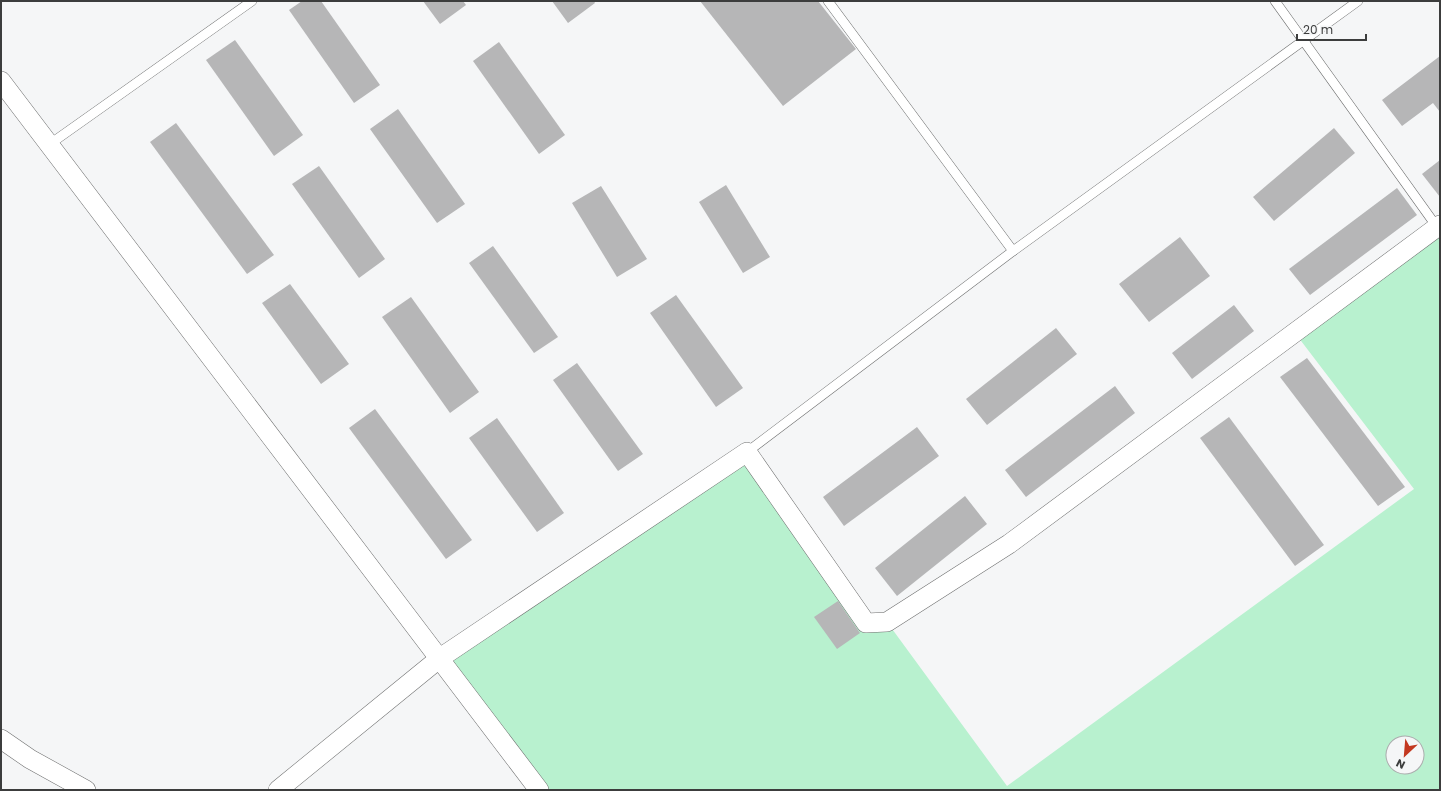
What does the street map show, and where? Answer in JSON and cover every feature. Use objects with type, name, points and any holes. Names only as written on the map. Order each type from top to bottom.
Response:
[{"type":"street","points":[[5,92],[50,144],[539,790]]},
{"type":"street","points":[[278,790],[440,658],[747,452],[866,623],[887,622],[1009,544],[1439,226]]},
{"type":"street","points":[[1,740],[30,759],[86,790]]},
{"type":"lane","points":[[50,144],[252,1]]},
{"type":"lane","points":[[828,1],[1013,251]]},
{"type":"lane","points":[[1275,1],[1439,226]]},
{"type":"lane","points":[[747,452],[1013,251],[1358,1]]},
{"type":"green space","points":[[1440,225],[1440,790],[539,790],[440,658],[747,452],[866,623],[887,622],[1007,786],[1414,489],[1295,333]]},
{"type":"building","points":[[302,1],[321,1],[380,85],[354,103],[289,10]]},
{"type":"building","points":[[423,1],[463,1],[466,5],[440,24]]},
{"type":"building","points":[[552,1],[594,1],[595,3],[568,23]]},
{"type":"building","points":[[700,1],[818,1],[856,49],[783,106]]},
{"type":"building","points":[[235,40],[303,135],[274,156],[206,60]]},
{"type":"building","points":[[499,42],[565,135],[539,154],[473,61]]},
{"type":"building","points":[[1440,56],[1440,112],[1433,103],[1402,126],[1382,100]]},
{"type":"building","points":[[398,109],[465,204],[437,223],[370,129]]},
{"type":"building","points":[[176,123],[274,255],[247,274],[150,142]]},
{"type":"building","points":[[1334,128],[1355,153],[1274,221],[1253,197]]},
{"type":"building","points":[[1440,160],[1440,197],[1422,174]]},
{"type":"building","points":[[319,166],[385,259],[359,278],[292,184]]},
{"type":"building","points":[[726,185],[770,257],[743,273],[699,202]]},
{"type":"building","points":[[601,186],[647,259],[617,277],[572,203]]},
{"type":"building","points":[[1397,188],[1417,215],[1310,295],[1289,269]]},
{"type":"building","points":[[1180,237],[1210,276],[1149,322],[1119,284]]},
{"type":"building","points":[[493,246],[558,337],[534,353],[469,263]]},
{"type":"building","points":[[290,284],[349,364],[321,384],[262,303]]},
{"type":"building","points":[[676,295],[743,388],[716,407],[650,313]]},
{"type":"building","points":[[411,297],[479,392],[450,413],[382,317]]},
{"type":"building","points":[[1234,305],[1254,331],[1192,379],[1172,353]]},
{"type":"building","points":[[1056,328],[1077,354],[987,425],[966,399]]},
{"type":"building","points":[[1307,358],[1405,487],[1378,506],[1280,377]]},
{"type":"building","points":[[577,363],[643,454],[618,471],[553,380]]},
{"type":"building","points":[[1115,386],[1135,413],[1026,497],[1005,470]]},
{"type":"building","points":[[375,409],[472,540],[446,559],[349,428]]},
{"type":"building","points":[[1229,417],[1324,545],[1295,566],[1200,438]]},
{"type":"building","points":[[497,418],[564,513],[537,532],[469,438]]},
{"type":"building","points":[[917,427],[939,456],[844,526],[823,497]]},
{"type":"building","points":[[965,496],[987,524],[897,596],[875,568]]},
{"type":"building","points":[[838,601],[860,633],[837,649],[814,617]]}]
